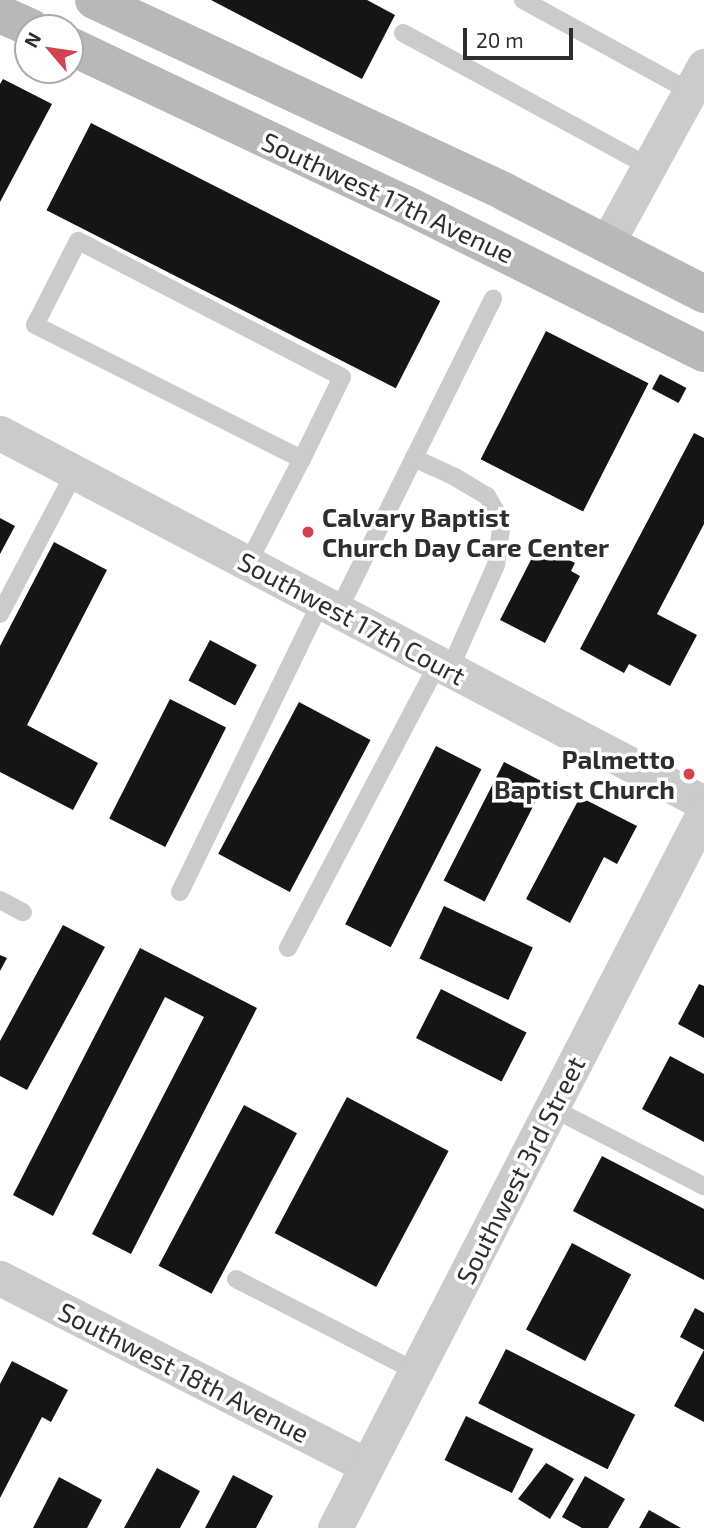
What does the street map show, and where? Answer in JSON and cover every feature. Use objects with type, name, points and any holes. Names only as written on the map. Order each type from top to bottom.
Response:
[{"type":"main road","name":"Southwest 17th Avenue","points":[[94,0],[607,243],[704,294]]},
{"type":"main road","name":"Southwest 17th Avenue","points":[[84,52],[529,264],[704,353]]},
{"type":"main road","points":[[529,264],[585,258],[607,243]]},
{"type":"street","points":[[607,243],[698,79]]},
{"type":"street","name":"Southwest 17th Court","points":[[0,433],[704,803]]},
{"type":"street","name":"Southwest 3rd Street","points":[[335,1528],[704,812]]},
{"type":"street","name":"Southwest 18th Avenue","points":[[0,1278],[367,1466]]},
{"type":"lane","points":[[523,0],[698,79]]},
{"type":"lane","points":[[403,33],[650,167]]},
{"type":"lane","points":[[248,563],[302,459],[342,377],[78,240],[35,325],[302,459]]},
{"type":"lane","points":[[180,892],[330,607],[414,458],[493,299]]},
{"type":"lane","points":[[288,948],[444,666],[496,565],[502,522],[487,496],[414,458]]},
{"type":"lane","points":[[0,614],[75,472]]},
{"type":"lane","points":[[0,900],[23,912]]},
{"type":"lane","points":[[552,1108],[704,1186]]},
{"type":"lane","points":[[236,1279],[417,1372]]},
{"type":"building","points":[[211,0],[367,0],[395,15],[362,79]]},
{"type":"building","points":[[3,79],[52,104],[0,202],[0,84]]},
{"type":"building","points":[[91,123],[440,301],[396,388],[47,210]]},
{"type":"building","points":[[546,331],[648,383],[583,512],[481,459]]},
{"type":"building","points":[[660,374],[686,388],[679,403],[652,389]]},
{"type":"building","points":[[694,433],[704,438],[704,524],[657,614],[697,635],[670,686],[629,664],[624,673],[580,649]]},
{"type":"building","points":[[0,518],[15,526],[0,554]]},
{"type":"building","points":[[54,542],[107,570],[27,725],[98,763],[73,810],[0,772],[0,646]]},
{"type":"building","points":[[546,548],[575,563],[571,571],[580,576],[545,643],[500,620],[536,550],[543,553]]},
{"type":"building","points":[[210,640],[257,665],[235,705],[188,681]]},
{"type":"building","points":[[170,699],[226,728],[165,847],[109,818]]},
{"type":"building","points":[[299,702],[371,740],[290,892],[218,854]]},
{"type":"building","points":[[436,746],[481,769],[391,947],[345,924]]},
{"type":"building","points":[[504,762],[545,783],[485,901],[444,881]]},
{"type":"building","points":[[580,797],[637,826],[617,864],[604,857],[570,923],[526,899]]},
{"type":"building","points":[[444,906],[533,947],[508,1000],[419,959]]},
{"type":"building","points":[[63,925],[105,947],[27,1090],[0,1076],[0,1041]]},
{"type":"building","points":[[140,948],[257,1008],[131,1254],[92,1234],[204,1017],[165,997],[53,1216],[13,1195]]},
{"type":"building","points":[[0,955],[7,958],[0,971]]},
{"type":"building","points":[[699,984],[704,986],[704,1038],[678,1024]]},
{"type":"building","points":[[441,989],[527,1033],[502,1082],[416,1038]]},
{"type":"building","points":[[670,1056],[704,1074],[704,1142],[642,1109]]},
{"type":"building","points":[[347,1097],[449,1151],[376,1287],[275,1233]]},
{"type":"building","points":[[244,1105],[297,1133],[212,1294],[159,1266]]},
{"type":"building","points":[[602,1156],[704,1209],[704,1280],[573,1211]]},
{"type":"building","points":[[572,1243],[631,1274],[585,1361],[526,1330]]},
{"type":"building","points":[[695,1308],[704,1313],[704,1350],[680,1337]]},
{"type":"building","points":[[506,1349],[635,1415],[608,1469],[478,1403]]},
{"type":"building","points":[[704,1350],[704,1422],[674,1406]]},
{"type":"building","points":[[12,1361],[68,1390],[51,1422],[42,1417],[0,1498],[0,1384]]},
{"type":"building","points":[[466,1416],[533,1449],[512,1493],[445,1460]]},
{"type":"building","points":[[546,1463],[574,1479],[550,1519],[518,1499]]},
{"type":"building","points":[[157,1468],[200,1491],[180,1528],[124,1528]]},
{"type":"building","points":[[233,1475],[273,1496],[256,1528],[205,1528]]},
{"type":"building","points":[[585,1476],[625,1499],[608,1528],[582,1528],[562,1517]]},
{"type":"building","points":[[59,1477],[102,1500],[87,1528],[33,1528]]},
{"type":"building","points":[[649,1510],[681,1528],[639,1528]]},
{"type":"place","name":"Calvary Baptist Church Day Care Center","points":[[308,532]]},
{"type":"place","name":"Palmetto Baptist Church","points":[[689,774]]}]
